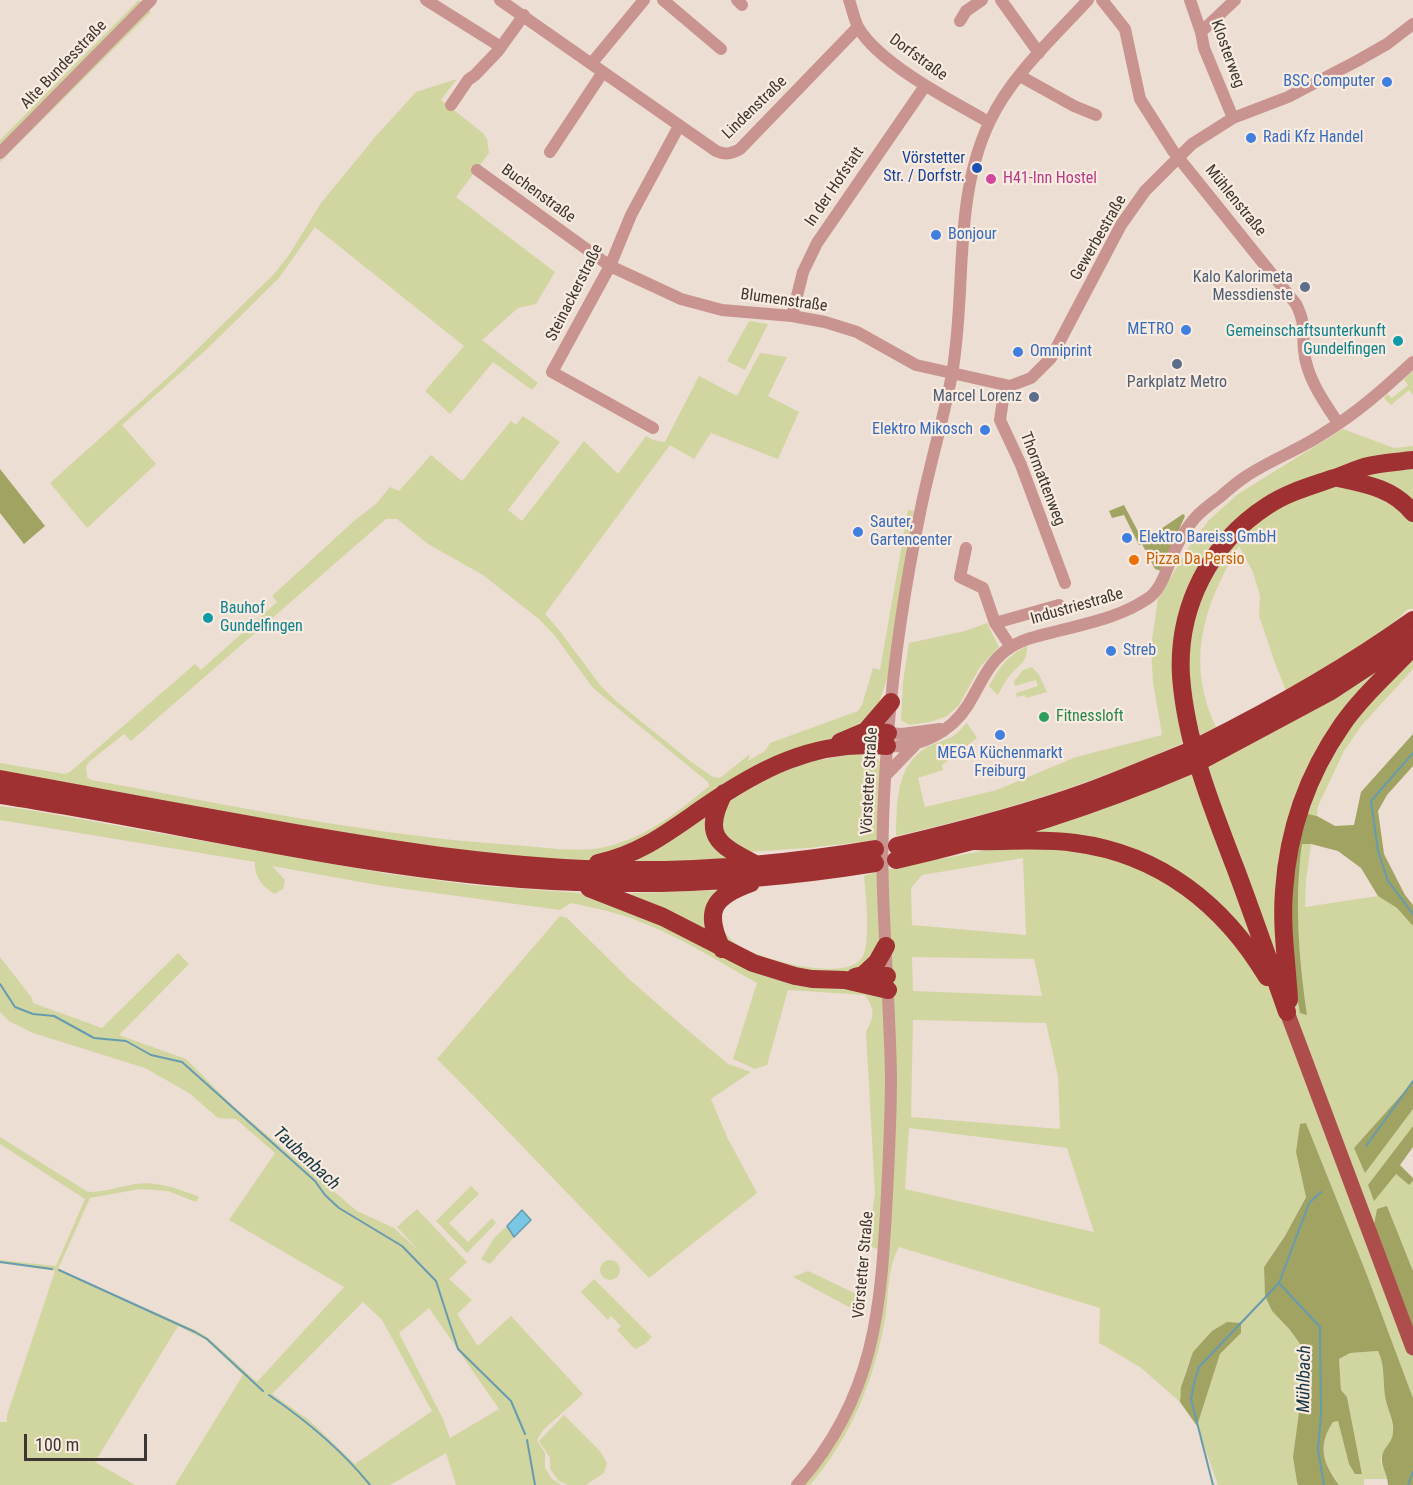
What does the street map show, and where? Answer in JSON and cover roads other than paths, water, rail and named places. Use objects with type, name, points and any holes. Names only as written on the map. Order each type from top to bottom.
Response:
[{"type":"highway","points":[[1290,1017],[1208,796],[1192,742],[1181,673],[1185,624],[1198,585],[1218,550],[1244,523],[1267,506],[1292,493],[1365,467],[1413,460]]},
{"type":"highway","points":[[1336,478],[1381,488],[1397,498],[1413,513]]},
{"type":"highway","points":[[1404,635],[1413,606]]},
{"type":"highway","points":[[1196,755],[1083,794],[896,853],[974,841],[1091,805],[1196,755],[1342,668],[1404,635],[1413,620]]},
{"type":"highway","points":[[1290,1017],[1283,892],[1289,846],[1305,793],[1322,758],[1343,724],[1413,647]]},
{"type":"highway","points":[[831,748],[846,738],[866,731],[891,702]]},
{"type":"highway","points":[[866,731],[888,739]]},
{"type":"highway","points":[[575,875],[633,854],[656,841],[754,774],[780,763],[831,748],[873,744],[888,739]]},
{"type":"highway","points":[[0,779],[402,851],[509,864],[575,875],[753,963],[813,979],[854,977],[888,983]]},
{"type":"highway","points":[[724,793],[714,821],[716,836],[727,848],[760,871]]},
{"type":"highway","points":[[0,795],[404,865],[486,876],[575,875],[679,883],[760,871],[794,861],[875,856]]},
{"type":"highway","points":[[974,841],[1047,841],[1095,846],[1122,853],[1176,879],[1204,900],[1237,933],[1290,1017]]},
{"type":"highway","points":[[722,949],[712,928],[712,913],[716,904],[760,871]]},
{"type":"highway","points":[[854,977],[877,962],[886,946]]},
{"type":"main road","points":[[1290,1017],[1413,1348]]},
{"type":"street","name":"Alte Bundesstraße","points":[[0,153],[151,0]]},
{"type":"street","points":[[426,0],[501,47]]},
{"type":"street","name":"Lindenstraße","points":[[500,0],[716,152],[723,154],[732,154],[740,149],[858,27]]},
{"type":"street","points":[[591,64],[644,0]]},
{"type":"street","points":[[663,0],[721,49]]},
{"type":"street","name":"Dorfstraße","points":[[849,0],[858,27],[870,42],[889,59],[925,86],[989,122]]},
{"type":"street","points":[[960,21],[966,11],[982,0]]},
{"type":"street","points":[[1001,0],[1039,53]]},
{"type":"street","name":"Vörstetter Straße","points":[[797,1485],[830,1442],[844,1419],[870,1353],[876,1320],[884,1241],[890,1126],[888,983],[883,887],[888,739],[898,642],[920,508],[952,374],[960,301],[965,204],[989,122],[1003,98],[1039,53],[1088,0]]},
{"type":"street","name":"Mühlenstraße","points":[[1102,0],[1125,29],[1140,99],[1178,158],[1296,304],[1304,324],[1304,351],[1309,370],[1321,397],[1338,423]]},
{"type":"street","name":"Klosterweg","points":[[1190,0],[1204,48],[1233,118]]},
{"type":"street","points":[[1201,32],[1235,0]]},
{"type":"street","points":[[452,105],[468,80],[501,47],[524,15]]},
{"type":"street","name":"Gewerbestraße","points":[[1005,386],[1015,385],[1031,378],[1051,358],[1121,225],[1145,191],[1192,144],[1233,118],[1303,89],[1410,32]]},
{"type":"street","points":[[550,152],[603,72]]},
{"type":"street","points":[[1020,76],[1096,116]]},
{"type":"street","name":"In der Hofstatt","points":[[792,316],[803,272],[817,243],[925,86]]},
{"type":"street","name":"Steinackerstraße","points":[[653,428],[552,372],[610,266],[631,215],[679,126]]},
{"type":"street","name":"Buchenstraße","points":[[477,170],[610,266]]},
{"type":"street","name":"Blumenstraße","points":[[610,266],[694,303],[722,310],[792,316],[825,322],[853,331],[916,365],[952,374]]},
{"type":"street","name":"Industriestraße","points":[[888,739],[904,747],[931,738],[945,729],[959,717],[988,670],[1011,646],[1029,638],[1105,619],[1130,610],[1151,597],[1165,575],[1174,552],[1196,517],[1245,477],[1324,434],[1375,397],[1413,362]]},
{"type":"street","points":[[952,374],[1005,386]]},
{"type":"street","name":"Thormattenweg","points":[[1005,386],[1000,420],[1021,465],[1065,583]]},
{"type":"street","points":[[966,548],[960,577],[983,588],[995,622],[1011,646]]},
{"type":"street","points":[[995,622],[1059,605]]},
{"type":"street","points":[[888,739],[902,734],[945,729]]},
{"type":"street","points":[[886,775],[915,745]]},
{"type":"water","points":[[522,1210],[531,1220],[514,1237],[507,1226]]},
{"type":"waterway","name":"Mühlbach","points":[[1413,753],[1371,801],[1378,851],[1388,881],[1413,914]]},
{"type":"waterway","name":"Taubenbach","points":[[0,984],[15,1007],[33,1014],[54,1016],[94,1038],[126,1041],[151,1055],[182,1062],[315,1181],[325,1195],[339,1208],[402,1246],[436,1281],[458,1349],[511,1401],[525,1434]]},
{"type":"waterway","name":"Mühlbach","points":[[1366,1146],[1413,1081]]},
{"type":"waterway","name":"Mühlbach","points":[[1321,1192],[1309,1203],[1279,1283],[1320,1327],[1321,1414],[1318,1450],[1324,1485]]},
{"type":"waterway","points":[[0,1262],[52,1269]]},
{"type":"waterway","points":[[59,1270],[207,1339],[263,1391]]},
{"type":"waterway","points":[[1213,1485],[1191,1399],[1199,1367],[1279,1283]]},
{"type":"waterway","points":[[269,1395],[323,1436],[370,1485]]},
{"type":"waterway","name":"Taubenbach","points":[[527,1440],[535,1485]]},
{"type":"waterway","points":[[1408,1485],[1413,1472]]},
{"type":"place","name":"BSC Computer","points":[[1387,82]]},
{"type":"place","name":"Radi Kfz Handel","points":[[1251,138]]},
{"type":"place","name":"Vörstetter Str. / Dorfstr.","points":[[977,168]]},
{"type":"place","name":"H41-Inn Hostel","points":[[991,179]]},
{"type":"place","name":"Bonjour","points":[[936,235]]},
{"type":"place","name":"Kalo Kalorimeta Messdienste","points":[[1305,287]]},
{"type":"place","name":"METRO","points":[[1186,330]]},
{"type":"place","name":"Gemeinschaftsunterkunft Gundelfingen","points":[[1398,341]]},
{"type":"place","name":"Omniprint","points":[[1018,352]]},
{"type":"place","name":"Parkplatz Metro","points":[[1177,364]]},
{"type":"place","name":"Marcel Lorenz","points":[[1034,397]]},
{"type":"place","name":"Elektro Mikosch","points":[[985,430]]},
{"type":"place","name":"Sauter, Gartencenter","points":[[858,532]]},
{"type":"place","name":"Elektro Bareiss GmbH","points":[[1127,538]]},
{"type":"place","name":"Pizza Da Persio","points":[[1134,560]]},
{"type":"place","name":"Bauhof Gundelfingen","points":[[208,618]]},
{"type":"place","name":"Streb","points":[[1111,651]]},
{"type":"place","name":"Fitnessloft","points":[[1044,717]]},
{"type":"place","name":"MEGA Küchenmarkt Freiburg","points":[[1000,735]]}]
